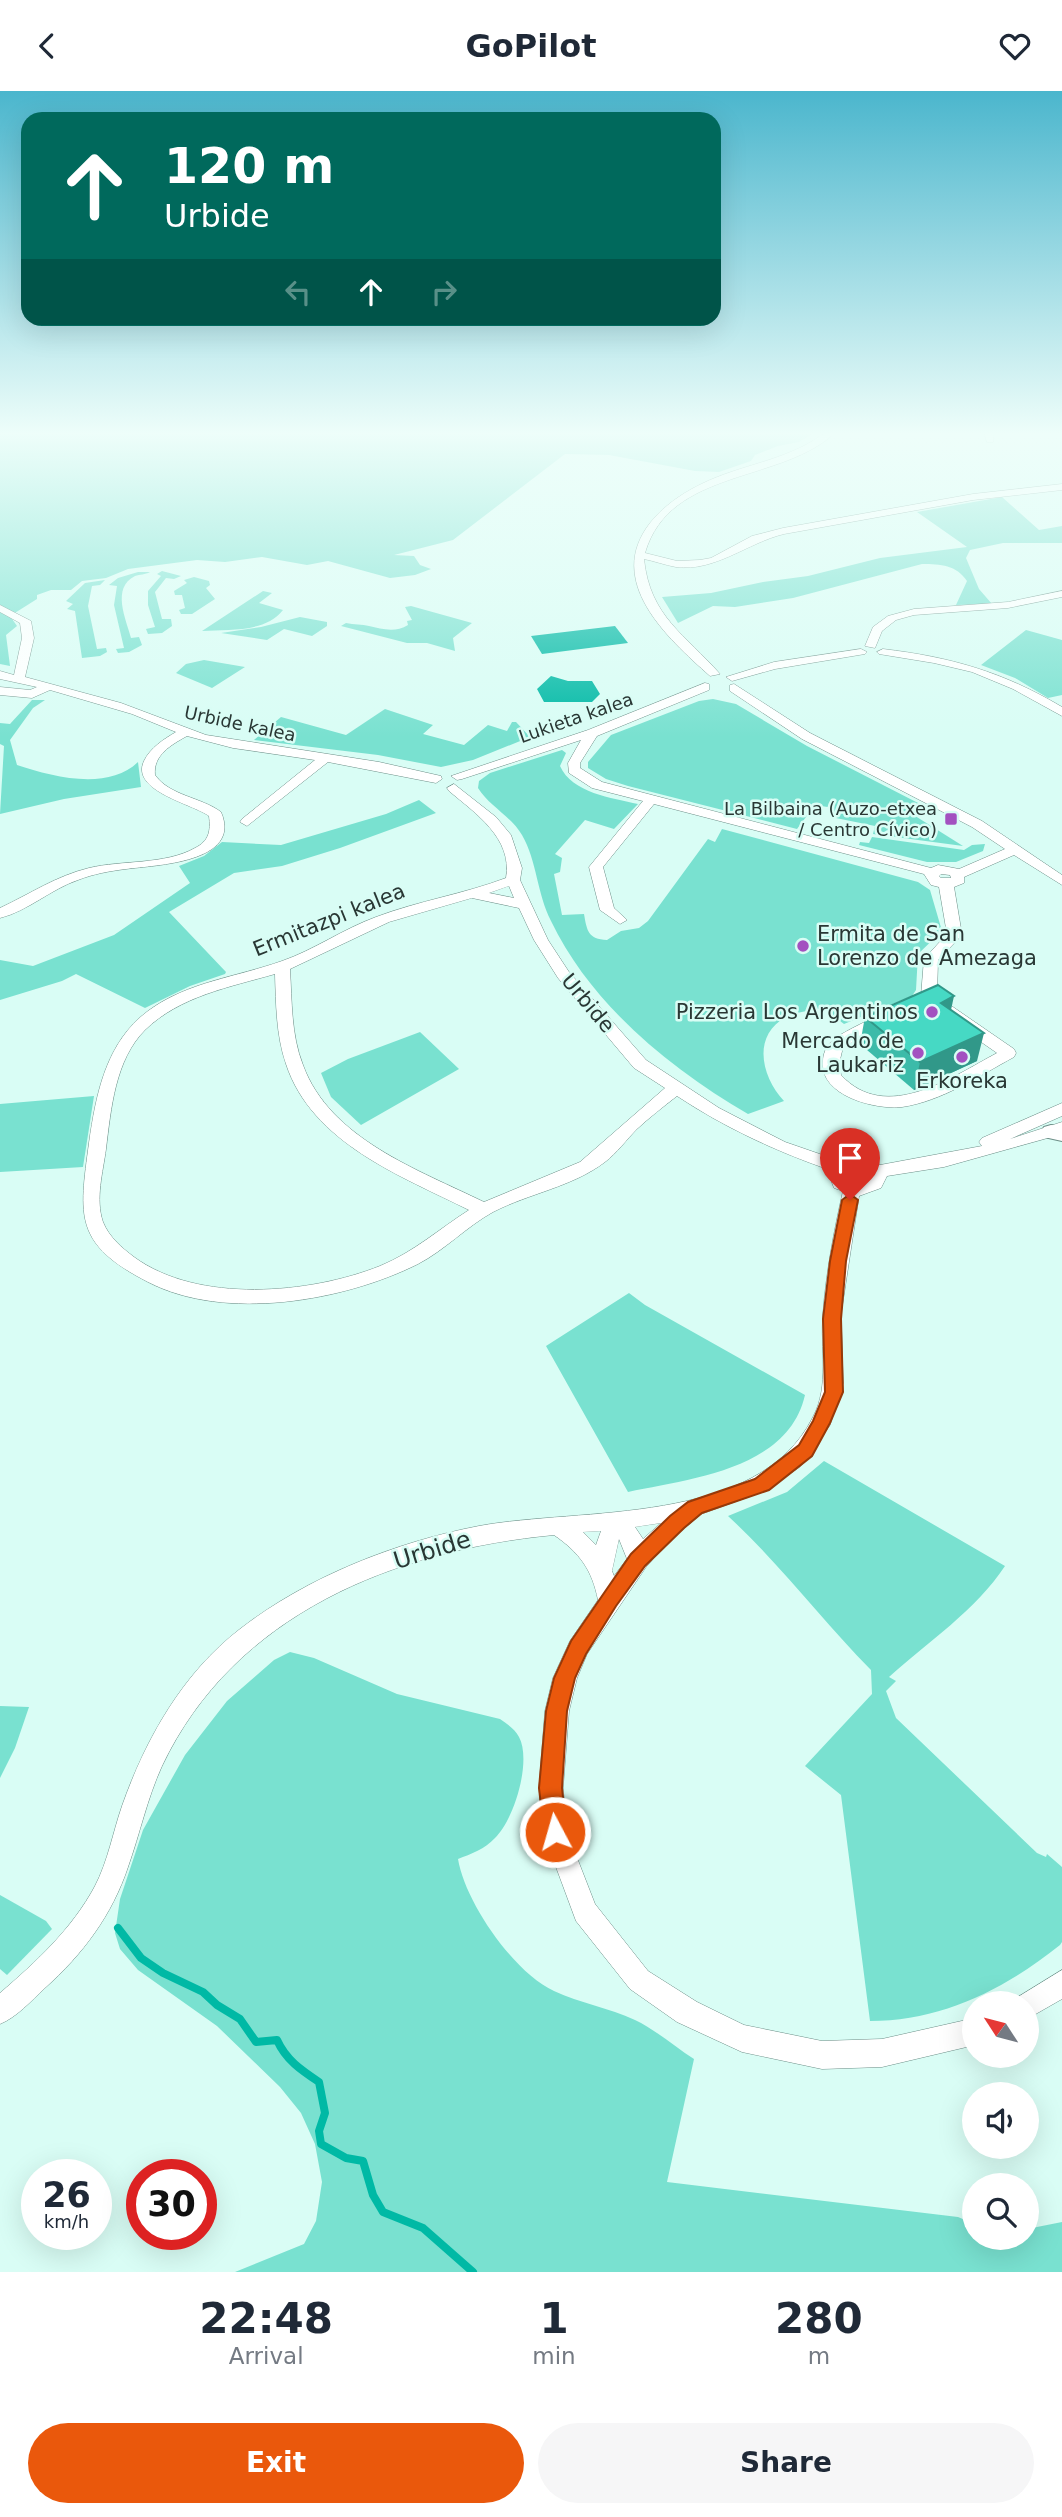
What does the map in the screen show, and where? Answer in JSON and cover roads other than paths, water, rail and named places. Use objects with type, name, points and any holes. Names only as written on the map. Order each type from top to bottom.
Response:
[{"type":"street","points":[[645,533],[638,559],[638,577],[645,593],[668,630],[714,674],[733,683],[806,736],[938,802],[1016,849],[1062,881]]},
{"type":"street","points":[[638,559],[664,564],[714,560],[731,549],[778,533]]},
{"type":"street","points":[[638,577],[664,564]]},
{"type":"street","points":[[866,649],[877,629],[903,614],[1008,605],[1062,594]]},
{"type":"street","points":[[0,608],[25,621],[28,638],[19,679]]},
{"type":"street","points":[[714,674],[702,679],[705,687],[719,691],[784,664],[866,649]]},
{"type":"street","points":[[866,649],[873,656],[883,652],[933,658],[982,670],[1005,679],[1062,712]]},
{"type":"street","name":"Urbide kalea","points":[[0,675],[157,719],[184,733],[263,750],[378,765],[436,779],[435,783],[440,787],[455,782]]},
{"type":"street","points":[[0,691],[32,694],[47,687]]},
{"type":"street","name":"Lukieta kalea","points":[[455,782],[592,733],[705,687]]},
{"type":"street","points":[[0,914],[72,877],[119,866],[173,860],[201,850],[214,837],[219,825],[216,815],[191,799],[162,789],[152,779],[148,768],[152,755],[166,742],[184,733]]},
{"type":"street","points":[[592,733],[574,763],[574,770],[597,785],[932,872],[942,869],[951,879],[955,935],[931,959],[929,999]]},
{"type":"street","points":[[247,822],[326,757]]},
{"type":"street","name":"Urbide","points":[[455,782],[506,838],[515,868],[518,892],[563,975],[640,1064],[713,1112],[779,1146],[837,1166]]},
{"type":"street","points":[[620,919],[607,910],[596,867],[651,799]]},
{"type":"street","points":[[951,879],[1016,849]]},
{"type":"street","name":"Ermitazpi kalea","points":[[496,893],[518,892]]},
{"type":"street","name":"Ermitazpi kalea","points":[[518,892],[457,898],[382,919],[282,967],[225,981],[173,1002],[140,1026],[122,1047],[112,1070],[89,1196],[94,1228],[114,1253],[146,1275],[171,1285],[210,1293],[277,1296],[348,1284],[379,1274],[439,1243],[483,1209],[559,1181],[600,1157],[635,1121],[676,1088]]},
{"type":"street","points":[[282,967],[289,1046],[296,1070],[312,1099],[350,1137],[393,1165],[483,1209]]},
{"type":"street","points":[[929,999],[1008,1053],[921,1097],[901,1103],[875,1102],[837,1082],[830,1070],[830,1057],[837,1044],[929,999]]},
{"type":"street","points":[[977,1151],[988,1142],[1062,1109]]},
{"type":"street","points":[[877,1171],[878,1181],[871,1188],[852,1189],[836,1179],[837,1166],[847,1161],[861,1161],[877,1171],[933,1163],[1058,1132]]},
{"type":"street","name":"Urbide","points":[[0,2011],[73,1943],[99,1904],[111,1878],[137,1796],[156,1751],[181,1709],[223,1657],[261,1626],[345,1579],[410,1554],[476,1536],[588,1521],[616,1522],[695,1507],[762,1485],[806,1450],[834,1392],[832,1319],[838,1261],[852,1189]]},
{"type":"street","points":[[695,1507],[659,1537],[638,1560],[578,1648],[565,1678],[552,1748],[551,1788],[555,1832],[585,1912],[639,1980],[687,2012],[742,2038],[822,2055],[883,2053],[962,2034]]},
{"type":"street","points":[[602,1570],[609,1536],[616,1522],[632,1538],[638,1560]]},
{"type":"street","points":[[557,1525],[589,1550],[602,1570],[609,1600]]},
{"type":"street","points":[[1040,1997],[1062,1983]]},
{"type":"waterway","points":[[118,1928],[141,1958],[163,1973],[203,1992],[217,2005],[240,2019],[256,2042],[277,2040],[289,2059],[319,2082],[325,2113],[319,2131],[321,2144],[346,2158],[363,2161],[373,2195],[383,2212],[423,2228],[473,2272]]},
{"type":"place","name":"La Bilbaina (Auzo-etxea / Centro Cívico)","points":[[951,819]]},
{"type":"place","name":"Ermita de San Lorenzo de Amezaga","points":[[803,946]]},
{"type":"place","name":"Pizzeria Los Argentinos","points":[[932,1012]]},
{"type":"place","name":"Mercado de Laukariz","points":[[918,1053]]},
{"type":"place","name":"Erkoreka","points":[[962,1057]]}]
